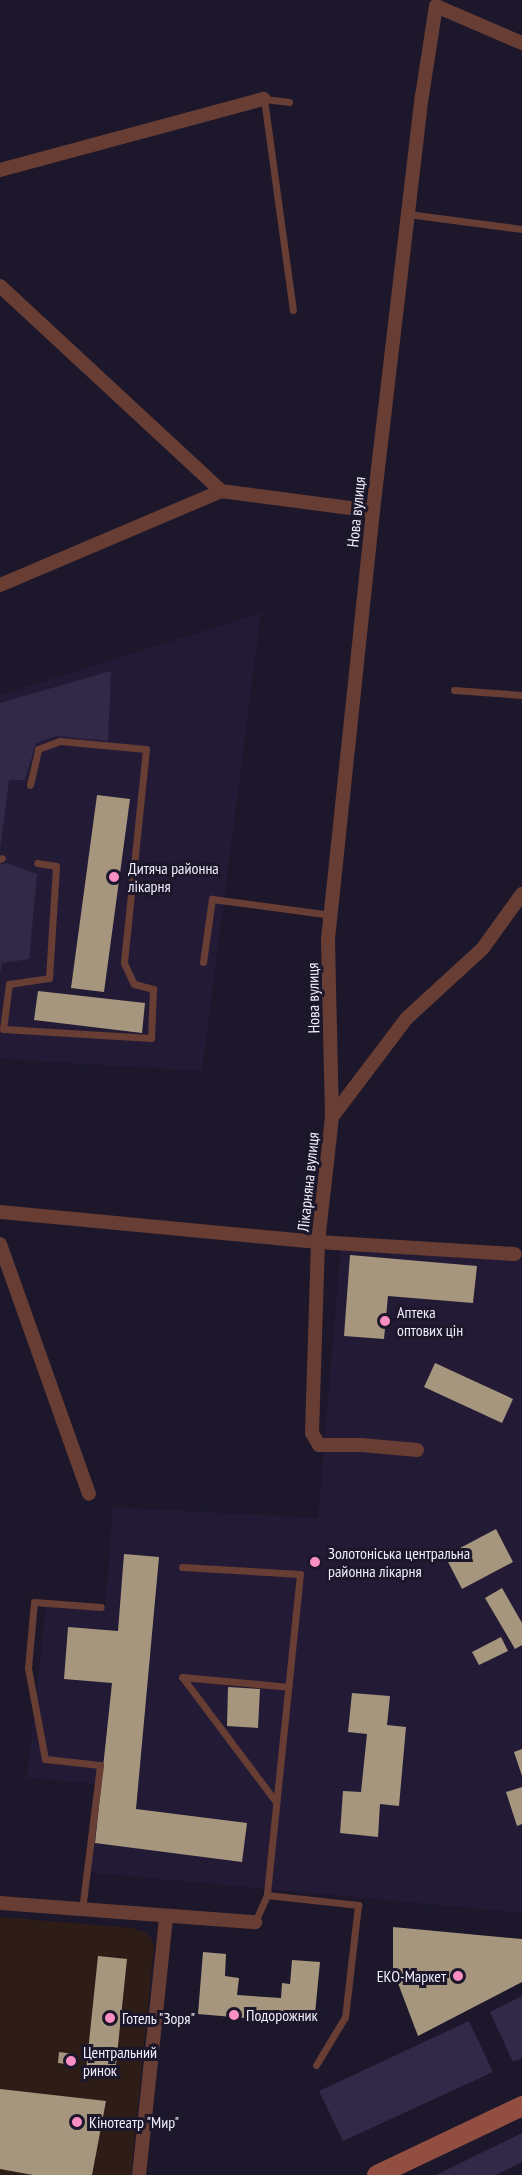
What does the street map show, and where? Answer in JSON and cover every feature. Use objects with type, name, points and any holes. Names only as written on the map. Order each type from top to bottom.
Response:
[{"type":"main road","points":[[377,2175],[522,2106]]},
{"type":"street","points":[[423,0],[522,42]]},
{"type":"street","name":"Нова вулиця","points":[[332,1117],[328,939],[373,511],[408,214],[436,6]]},
{"type":"street","points":[[0,170],[264,99]]},
{"type":"street","points":[[0,286],[221,491]]},
{"type":"street","points":[[0,585],[221,491],[373,511]]},
{"type":"street","name":"Лікарняна вулиця","points":[[417,1450],[361,1444],[319,1445],[312,1432],[318,1242],[332,1117],[407,1018],[483,948],[522,894]]},
{"type":"street","points":[[0,1212],[318,1242],[514,1254]]},
{"type":"street","points":[[0,1244],[89,1494]]},
{"type":"street","points":[[0,1903],[255,1922]]},
{"type":"street","points":[[139,2175],[166,1916]]},
{"type":"lane","points":[[289,102],[264,99],[292,310]]},
{"type":"lane","points":[[408,214],[522,229]]},
{"type":"lane","points":[[454,690],[522,695]]},
{"type":"lane","points":[[30,785],[38,749],[60,741],[146,749],[124,963],[134,984],[153,989],[151,1038],[3,1029],[9,984],[49,978],[56,866],[37,863]]},
{"type":"lane","points":[[203,962],[212,899],[332,915]]},
{"type":"lane","points":[[182,1567],[300,1574],[267,1895],[255,1922]]},
{"type":"lane","points":[[82,1910],[100,1765],[45,1759],[28,1668],[34,1602],[101,1607]]},
{"type":"lane","points":[[277,1803],[182,1677],[289,1687]]},
{"type":"lane","points":[[267,1895],[358,1905],[345,2017],[316,2065]]},
{"type":"shaded area","name":"Дитяча районна лікарня","points":[[261,613],[202,1071],[0,1059],[0,695]]},
{"type":"shaded area","points":[[111,671],[108,741],[56,736],[36,743],[25,780],[9,780],[0,850],[0,703]]},
{"type":"shaded area","points":[[7,863],[37,874],[29,959],[2,963],[0,974],[0,865]]},
{"type":"shaded area","name":"Золотоніська центральна районна лікарня","points":[[341,1246],[522,1259],[522,1913],[86,1872],[97,1784],[27,1778],[46,1605],[105,1610],[113,1507],[318,1518]]},
{"type":"shaded area","name":"Центральний ринок","points":[[0,1917],[133,1928],[146,1933],[152,1939],[154,1947],[131,2175],[0,2175]]},
{"type":"shaded area","points":[[522,1996],[522,2058],[513,2062],[490,2012]]},
{"type":"shaded area","points":[[469,2021],[493,2072],[343,2141],[319,2091]]},
{"type":"shaded area","points":[[522,2133],[522,2162],[496,2175],[436,2175]]},
{"type":"building","points":[[97,795],[130,799],[104,992],[71,988]]},
{"type":"building","points":[[38,991],[145,1003],[142,1033],[34,1020]]},
{"type":"building","points":[[350,1255],[477,1266],[473,1303],[388,1296],[384,1339],[344,1336]]},
{"type":"building","points":[[435,1363],[513,1399],[502,1423],[424,1387]]},
{"type":"building","points":[[496,1529],[513,1562],[462,1589],[445,1556]]},
{"type":"building","points":[[124,1554],[159,1557],[136,1809],[247,1823],[242,1862],[95,1843],[112,1683],[64,1679],[68,1627],[118,1631]]},
{"type":"building","points":[[502,1588],[522,1623],[522,1645],[515,1649],[485,1598]]},
{"type":"building","points":[[501,1637],[508,1651],[479,1665],[472,1652]]},
{"type":"building","points":[[228,1687],[260,1689],[258,1728],[227,1726]]},
{"type":"building","points":[[352,1693],[390,1696],[387,1725],[406,1727],[399,1806],[380,1804],[378,1837],[340,1833],[343,1791],[361,1792],[367,1734],[348,1732]]},
{"type":"building","points":[[522,1749],[522,1776],[514,1752]]},
{"type":"building","points":[[522,1787],[522,1824],[517,1826],[506,1792]]},
{"type":"building","name":"ЕКО-Маркет","points":[[393,1927],[522,1939],[522,1982],[418,2036],[393,1970]]},
{"type":"building","points":[[203,1952],[226,1954],[225,1976],[239,1978],[237,1995],[281,1998],[282,1983],[290,1984],[292,1960],[320,1962],[314,2024],[198,2014]]},
{"type":"building","points":[[98,1956],[127,1959],[115,2074],[86,2071]]},
{"type":"building","points":[[59,2052],[74,2054],[73,2065],[58,2063]]},
{"type":"building","points":[[0,2089],[106,2101],[92,2175],[33,2175],[0,2169]]},
{"type":"place","name":"Дитяча районна лікарня","points":[[114,877]]},
{"type":"place","name":"Аптека оптових цін","points":[[385,1321]]},
{"type":"place","name":"Золотоніська центральна районна лікарня","points":[[315,1562]]},
{"type":"place","name":"ЕКО-Маркет","points":[[458,1976]]},
{"type":"place","name":"Подорожник","points":[[234,2015]]},
{"type":"place","name":"Готель \"Зоря\"","points":[[110,2018]]},
{"type":"place","name":"Центральний ринок","points":[[71,2061]]},
{"type":"place","name":"Кінотеатр \"Мир\"","points":[[77,2122]]}]
